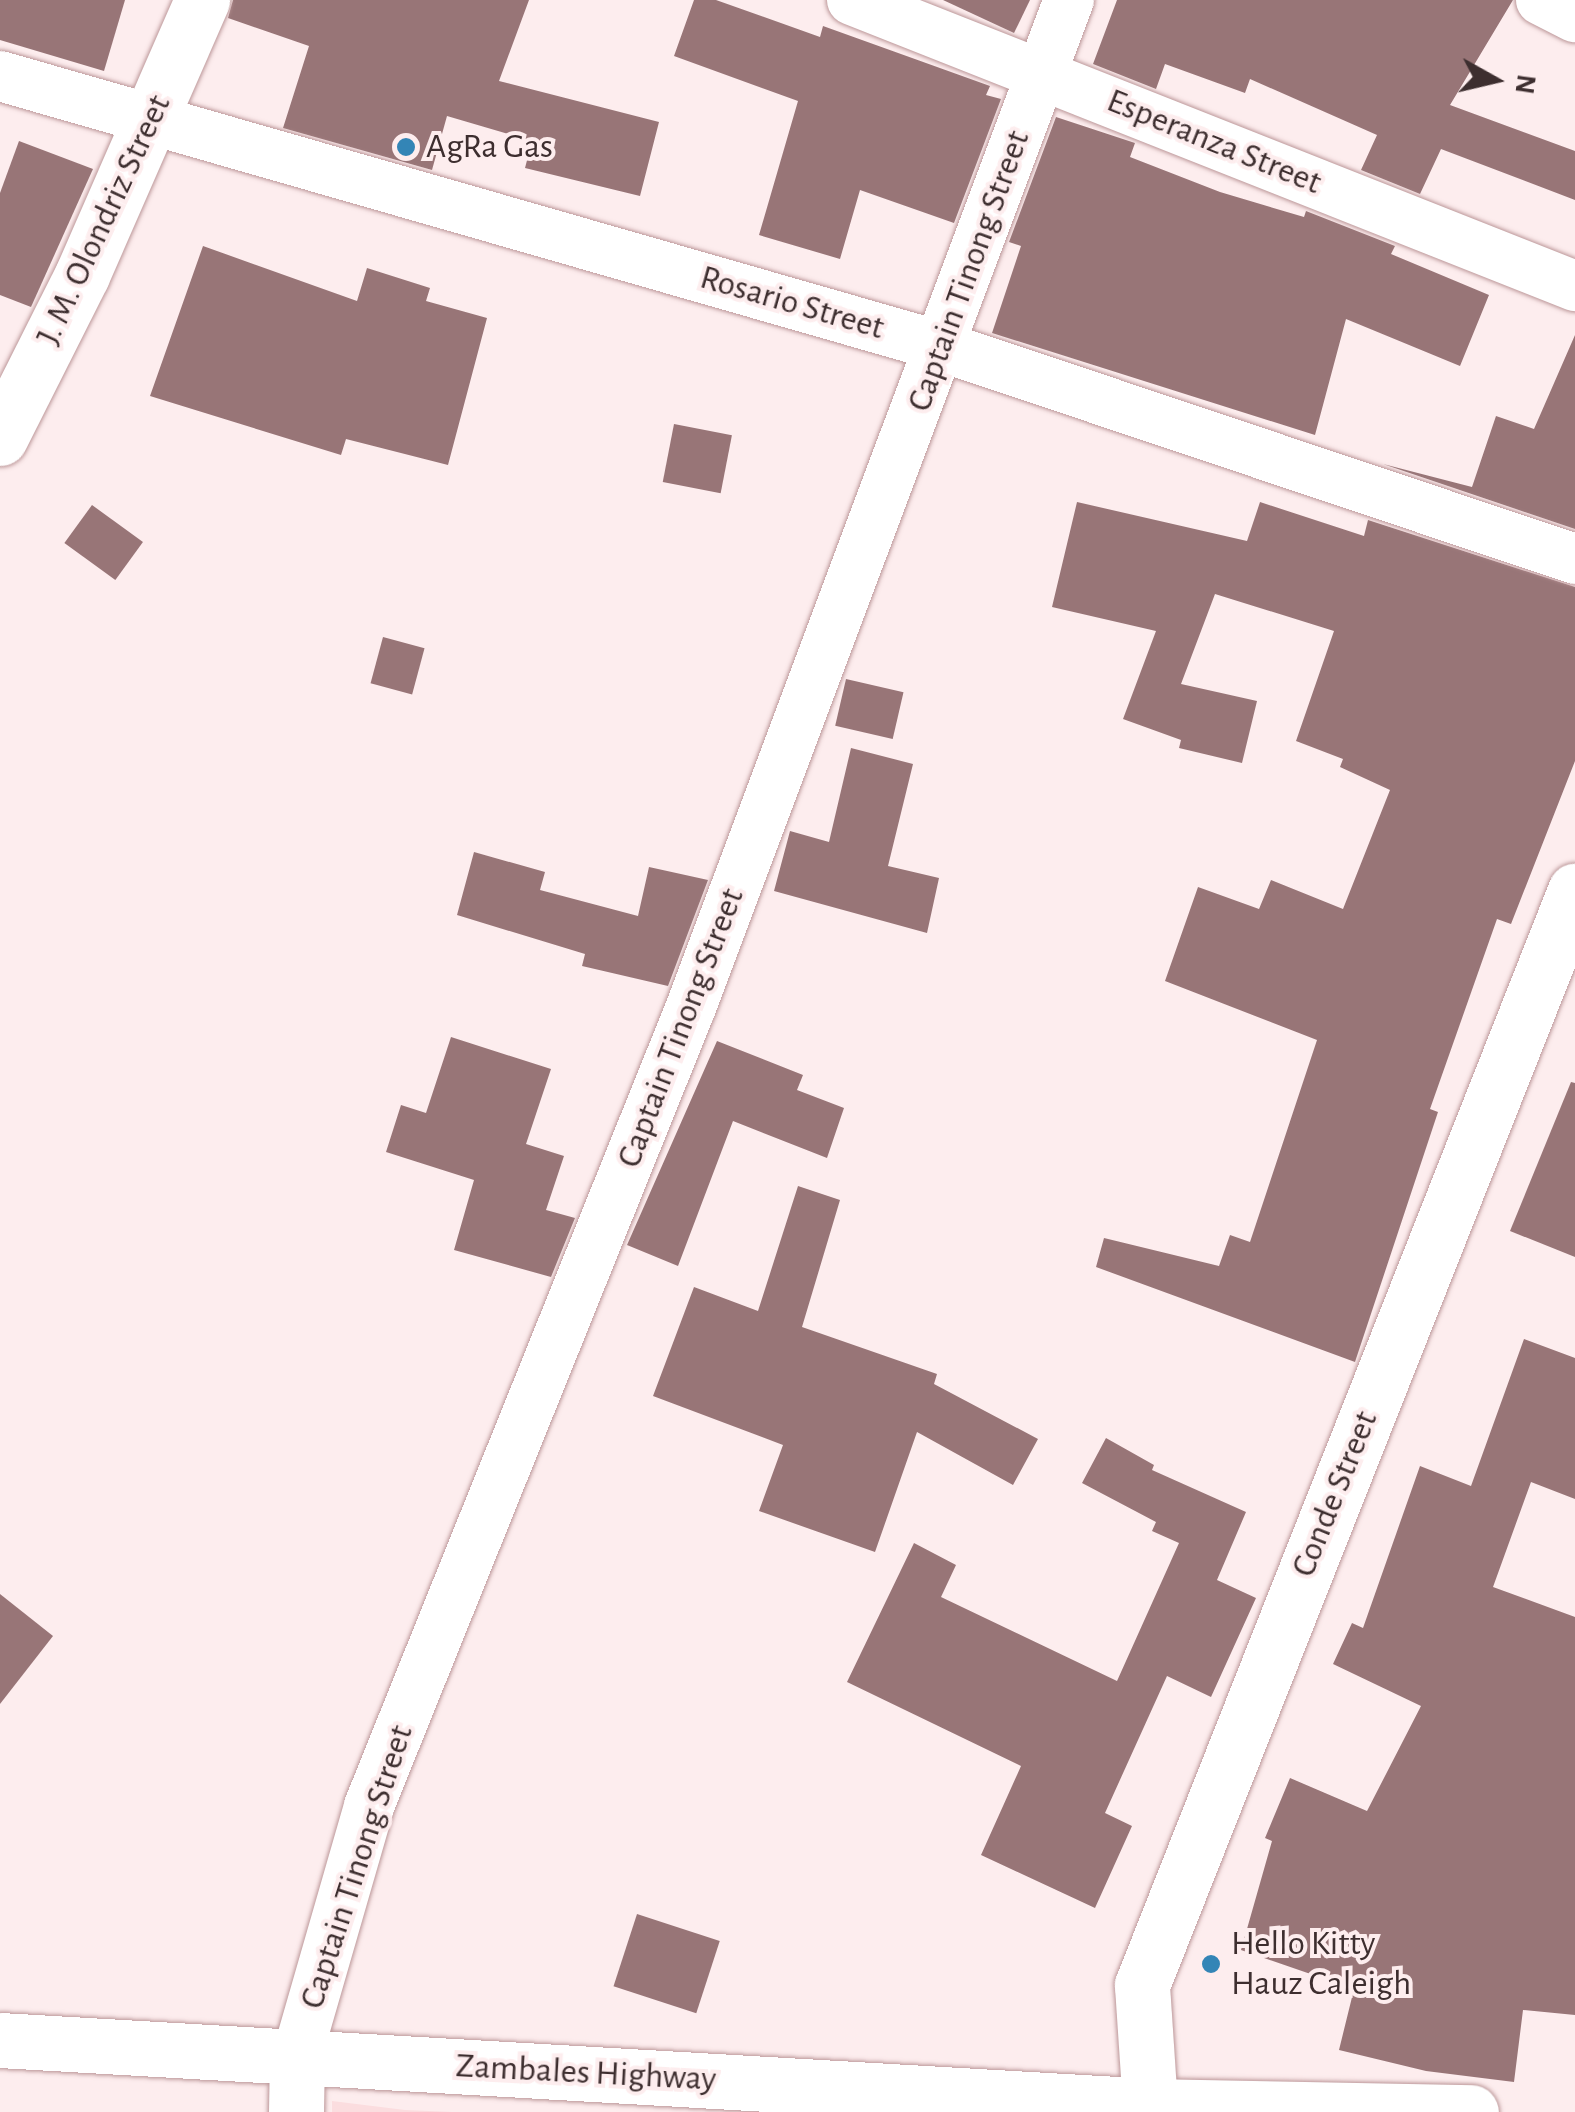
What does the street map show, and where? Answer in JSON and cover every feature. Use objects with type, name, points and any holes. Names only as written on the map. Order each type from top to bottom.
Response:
[{"type":"street","name":"J. M. Olondriz Street","points":[[0,438],[151,120],[202,0]]},
{"type":"street","name":"Esperanza Street","points":[[852,0],[1575,286]]},
{"type":"street","name":"Captain Tinong Street","points":[[297,2056],[369,1806],[691,1007],[1069,0]]},
{"type":"street","points":[[1540,0],[1575,17]]},
{"type":"street","name":"Rosario Street","points":[[0,76],[942,346],[1575,559]]},
{"type":"street","name":"Conde Street","points":[[1150,2106],[1142,1984],[1575,891]]},
{"type":"street","name":"Zambales Highway","points":[[0,2040],[1150,2106],[1471,2112]]},
{"type":"street","points":[[296,2112],[297,2056]]},
{"type":"shaded area","points":[[332,2101],[405,2110],[452,2112],[332,2112]]},
{"type":"building","points":[[0,0],[125,0],[104,71],[0,40]]},
{"type":"building","points":[[233,0],[529,0],[499,81],[659,122],[640,196],[525,168],[532,141],[447,116],[432,170],[283,128],[309,46],[228,18]]},
{"type":"building","points":[[694,0],[716,0],[820,37],[823,26],[990,86],[986,95],[1001,99],[954,223],[860,190],[840,259],[759,235],[798,101],[674,56]]},
{"type":"building","points":[[943,0],[1030,0],[1014,33]]},
{"type":"building","points":[[1117,0],[1513,0],[1450,105],[1575,151],[1575,200],[1441,149],[1420,194],[1361,170],[1377,135],[1250,79],[1245,93],[1165,64],[1156,89],[1093,64]]},
{"type":"building","points":[[1056,117],[1135,143],[1130,157],[1220,192],[1304,217],[1306,211],[1395,246],[1391,254],[1489,295],[1460,366],[1346,319],[1315,435],[992,333],[1021,246],[1009,242]]},
{"type":"building","points":[[19,141],[93,169],[31,307],[0,295],[0,193]]},
{"type":"building","points":[[203,246],[357,301],[367,268],[430,288],[426,301],[487,318],[448,465],[346,439],[341,455],[150,396]]},
{"type":"building","points":[[1575,335],[1575,529],[1383,464],[1472,487],[1496,416],[1534,429]]},
{"type":"building","points":[[674,424],[732,435],[721,493],[663,482]]},
{"type":"building","points":[[1077,502],[1247,541],[1260,502],[1364,536],[1368,520],[1575,587],[1575,761],[1511,924],[1497,919],[1430,1109],[1438,1112],[1355,1362],[1096,1267],[1104,1238],[1219,1266],[1230,1235],[1250,1242],[1317,1040],[1165,981],[1198,887],[1259,909],[1271,880],[1343,909],[1390,790],[1340,767],[1343,759],[1296,741],[1334,631],[1215,594],[1181,684],[1257,701],[1242,763],[1179,748],[1181,740],[1123,719],[1156,631],[1052,607]]},
{"type":"building","points":[[92,505],[143,542],[115,580],[64,543]]},
{"type":"building","points":[[383,637],[425,648],[412,694],[371,683]]},
{"type":"building","points":[[846,679],[903,692],[893,739],[835,726]]},
{"type":"building","points":[[851,748],[913,764],[888,866],[939,878],[927,933],[774,891],[790,831],[829,842]]},
{"type":"building","points":[[474,852],[545,872],[540,890],[638,916],[649,867],[708,880],[668,986],[582,966],[585,954],[457,915]]},
{"type":"building","points":[[451,1037],[551,1069],[526,1144],[564,1156],[546,1210],[575,1218],[551,1277],[454,1250],[474,1180],[386,1152],[401,1105],[426,1113]]},
{"type":"building","points":[[717,1041],[803,1075],[797,1090],[844,1108],[827,1158],[733,1121],[678,1266],[627,1245]]},
{"type":"building","points":[[1571,1082],[1575,1083],[1575,1257],[1510,1231]]},
{"type":"building","points":[[798,1186],[840,1200],[802,1327],[937,1374],[934,1384],[1038,1439],[1013,1485],[917,1432],[875,1552],[759,1511],[783,1445],[653,1396],[694,1287],[758,1311]]},
{"type":"building","points":[[1524,1339],[1575,1358],[1575,1499],[1531,1482],[1493,1587],[1575,1617],[1575,2015],[1523,2010],[1514,2082],[1426,2071],[1339,2050],[1354,1989],[1241,1950],[1272,1841],[1265,1838],[1290,1778],[1367,1811],[1421,1706],[1333,1664],[1352,1623],[1363,1628],[1420,1466],[1471,1486]]},
{"type":"building","points":[[1106,1438],[1154,1465],[1152,1470],[1246,1512],[1217,1580],[1256,1598],[1211,1697],[1167,1676],[1105,1813],[1132,1826],[1095,1908],[981,1855],[1021,1766],[847,1682],[914,1543],[956,1565],[941,1597],[1117,1681],[1179,1543],[1152,1531],[1156,1522],[1082,1483]]},
{"type":"building","points":[[0,1594],[53,1636],[0,1704]]},
{"type":"building","points":[[637,1914],[720,1941],[696,2013],[614,1986]]},
{"type":"place","name":"AgRa Gas","points":[[406,147]]},
{"type":"place","name":"Hello Kitty Hauz Caleigh","points":[[1211,1964]]}]
